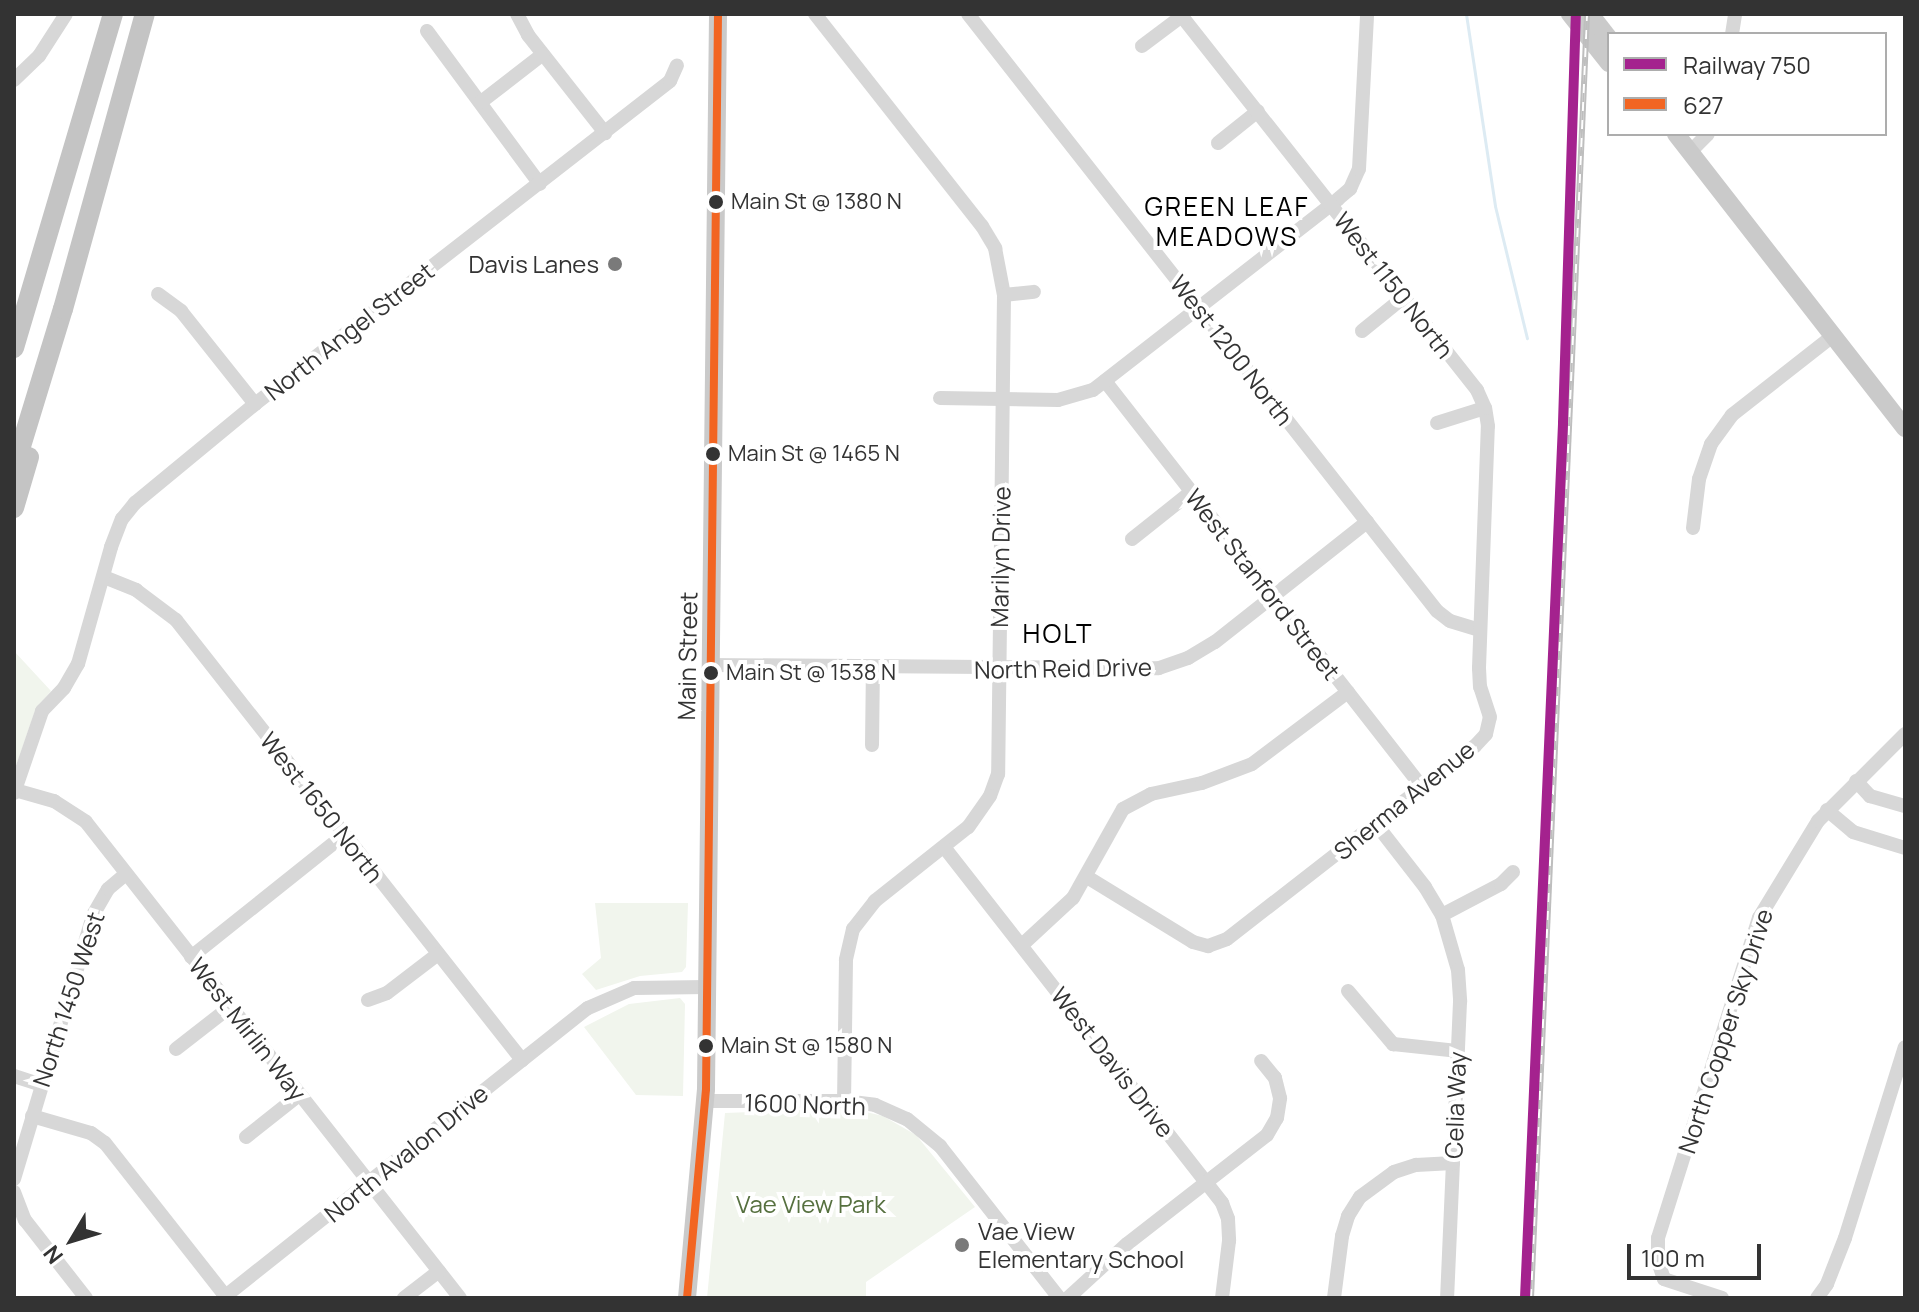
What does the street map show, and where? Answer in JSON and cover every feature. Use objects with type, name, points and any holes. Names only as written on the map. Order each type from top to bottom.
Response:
[{"type":"highway","points":[[14,348],[113,14]]},
{"type":"highway","points":[[14,469],[63,309],[145,14]]},
{"type":"highway","points":[[14,508],[62,341],[63,309]]},
{"type":"main road","name":"Main Street","points":[[687,1298],[705,1101],[718,14]]},
{"type":"main road","points":[[1570,14],[1607,60]]},
{"type":"main road","points":[[1590,14],[1607,35]]},
{"type":"main road","points":[[1678,136],[1903,421]]},
{"type":"street","points":[[14,80],[39,56],[66,14]]},
{"type":"street","points":[[517,14],[523,28],[605,133]]},
{"type":"street","name":"Marilyn Drive","points":[[815,14],[982,226],[995,248],[1004,295],[998,774],[980,813],[944,847],[875,901],[853,929],[846,960],[844,1101]]},
{"type":"street","name":"West 1200 North","points":[[968,14],[1437,611],[1450,621],[1480,630]]},
{"type":"street","points":[[940,398],[1078,397],[1105,381],[1350,189],[1359,169],[1366,14]]},
{"type":"street","points":[[1142,46],[1181,15]]},
{"type":"street","name":"West 1150 North","points":[[1181,15],[1477,390],[1485,408]]},
{"type":"street","points":[[427,31],[540,184]]},
{"type":"street","points":[[481,102],[543,54]]},
{"type":"street","name":"North Angel Street","points":[[104,577],[122,519],[135,503],[255,404],[670,81],[677,65]]},
{"type":"street","points":[[1218,143],[1258,111]]},
{"type":"street","points":[[1690,152],[1706,136]]},
{"type":"street","points":[[1004,295],[1034,292]]},
{"type":"street","points":[[158,294],[181,311],[255,404]]},
{"type":"street","points":[[1362,331],[1404,297]]},
{"type":"street","points":[[1693,528],[1699,479],[1711,444],[1732,415],[1834,335]]},
{"type":"street","name":"West Stanford Street","points":[[1105,381],[1422,787]]},
{"type":"street","points":[[1437,423],[1485,408]]},
{"type":"street","name":"Sherma Avenue","points":[[1087,877],[1193,942],[1208,946],[1227,939],[1486,734],[1490,717],[1480,687],[1488,426],[1485,408]]},
{"type":"street","points":[[1132,539],[1191,492]]},
{"type":"street","name":"North Reid Drive","points":[[710,665],[1159,668],[1188,658],[1215,642],[1367,522]]},
{"type":"street","points":[[14,792],[42,711],[64,688],[78,664],[104,577]]},
{"type":"street","name":"West 1650 North","points":[[104,577],[136,590],[176,620],[522,1060]]},
{"type":"street","points":[[872,745],[873,667]]},
{"type":"street","points":[[1022,945],[1055,916],[1087,877],[1112,824],[1137,799],[1252,764],[1348,692]]},
{"type":"street","name":"North Copper Sky Drive","points":[[1722,1298],[1664,1279],[1658,1262],[1658,1238],[1759,918],[1769,897],[1827,810],[1905,734]]},
{"type":"street","points":[[1856,781],[1870,796],[1905,806]]},
{"type":"street","name":"West Mirlin Way","points":[[14,792],[73,811],[460,1298]]},
{"type":"street","points":[[1827,810],[1853,832],[1905,848]]},
{"type":"street","name":"Celia Way","points":[[1376,824],[1425,887],[1442,915],[1458,970],[1447,1298]]},
{"type":"street","points":[[191,957],[344,835]]},
{"type":"street","name":"West Davis Drive","points":[[944,847],[1207,1183],[1228,1219],[1222,1298]]},
{"type":"street","points":[[1442,915],[1501,884],[1513,872]]},
{"type":"street","name":"North 1450 West","points":[[14,1179],[93,915],[108,889],[126,874]]},
{"type":"street","points":[[368,1000],[387,993],[438,954]]},
{"type":"street","name":"North Avalon Drive","points":[[225,1297],[588,1008],[634,988],[707,987]]},
{"type":"street","points":[[1348,991],[1393,1044],[1457,1051]]},
{"type":"street","points":[[176,1049],[230,1007]]},
{"type":"street","points":[[1817,1298],[1827,1284],[1845,1238],[1905,1047]]},
{"type":"street","points":[[1068,1298],[1127,1244],[1267,1135],[1277,1118],[1280,1098],[1278,1088],[1261,1061]]},
{"type":"street","points":[[14,1076],[41,1085]]},
{"type":"street","points":[[246,1137],[299,1095]]},
{"type":"street","name":"1600 North","points":[[705,1101],[844,1101],[891,1111],[927,1134],[1059,1298]]},
{"type":"street","points":[[32,1116],[91,1133],[105,1143],[225,1297]]},
{"type":"street","points":[[1334,1298],[1342,1236],[1348,1216],[1360,1197],[1394,1172],[1416,1165],[1453,1163]]},
{"type":"street","points":[[15,1199],[86,1298]]},
{"type":"street","points":[[404,1298],[439,1271]]},
{"type":"green space","points":[[14,651],[51,691],[36,708],[14,772]]},
{"type":"green space","points":[[595,903],[688,903],[686,967],[682,972],[640,976],[596,990],[582,974],[601,958]]},
{"type":"green space","points":[[680,998],[685,1004],[683,1096],[636,1095],[584,1027],[629,1004]]},
{"type":"green space","name":"Vae View Park","points":[[849,1108],[883,1116],[916,1135],[975,1207],[866,1282],[866,1298],[707,1298],[725,1113]]},
{"type":"waterway","points":[[1466,14],[1495,206],[1527,338]]},
{"type":"railway","points":[[1531,1298],[1587,14]]},
{"type":"rail line","name":"750","points":[[1525,1298],[1563,423],[1576,14]]},
{"type":"transit line","name":"627","points":[[687,1298],[706,1089],[718,14]]},
{"type":"place","name":"Main St @ 1380 N","points":[[716,202]]},
{"type":"place","name":"Davis Lanes","points":[[615,264]]},
{"type":"place","name":"Main St @ 1465 N","points":[[713,454]]},
{"type":"place","name":"Main St @ 1538 N","points":[[711,673]]},
{"type":"place","name":"Main St @ 1580 N","points":[[706,1046]]},
{"type":"place","name":"Vae View Elementary School","points":[[962,1245]]},
{"type":"district","name":"GREEN LEAF MEADOWS","points":[[1227,222]]},
{"type":"district","name":"HOLT","points":[[1058,634]]}]
